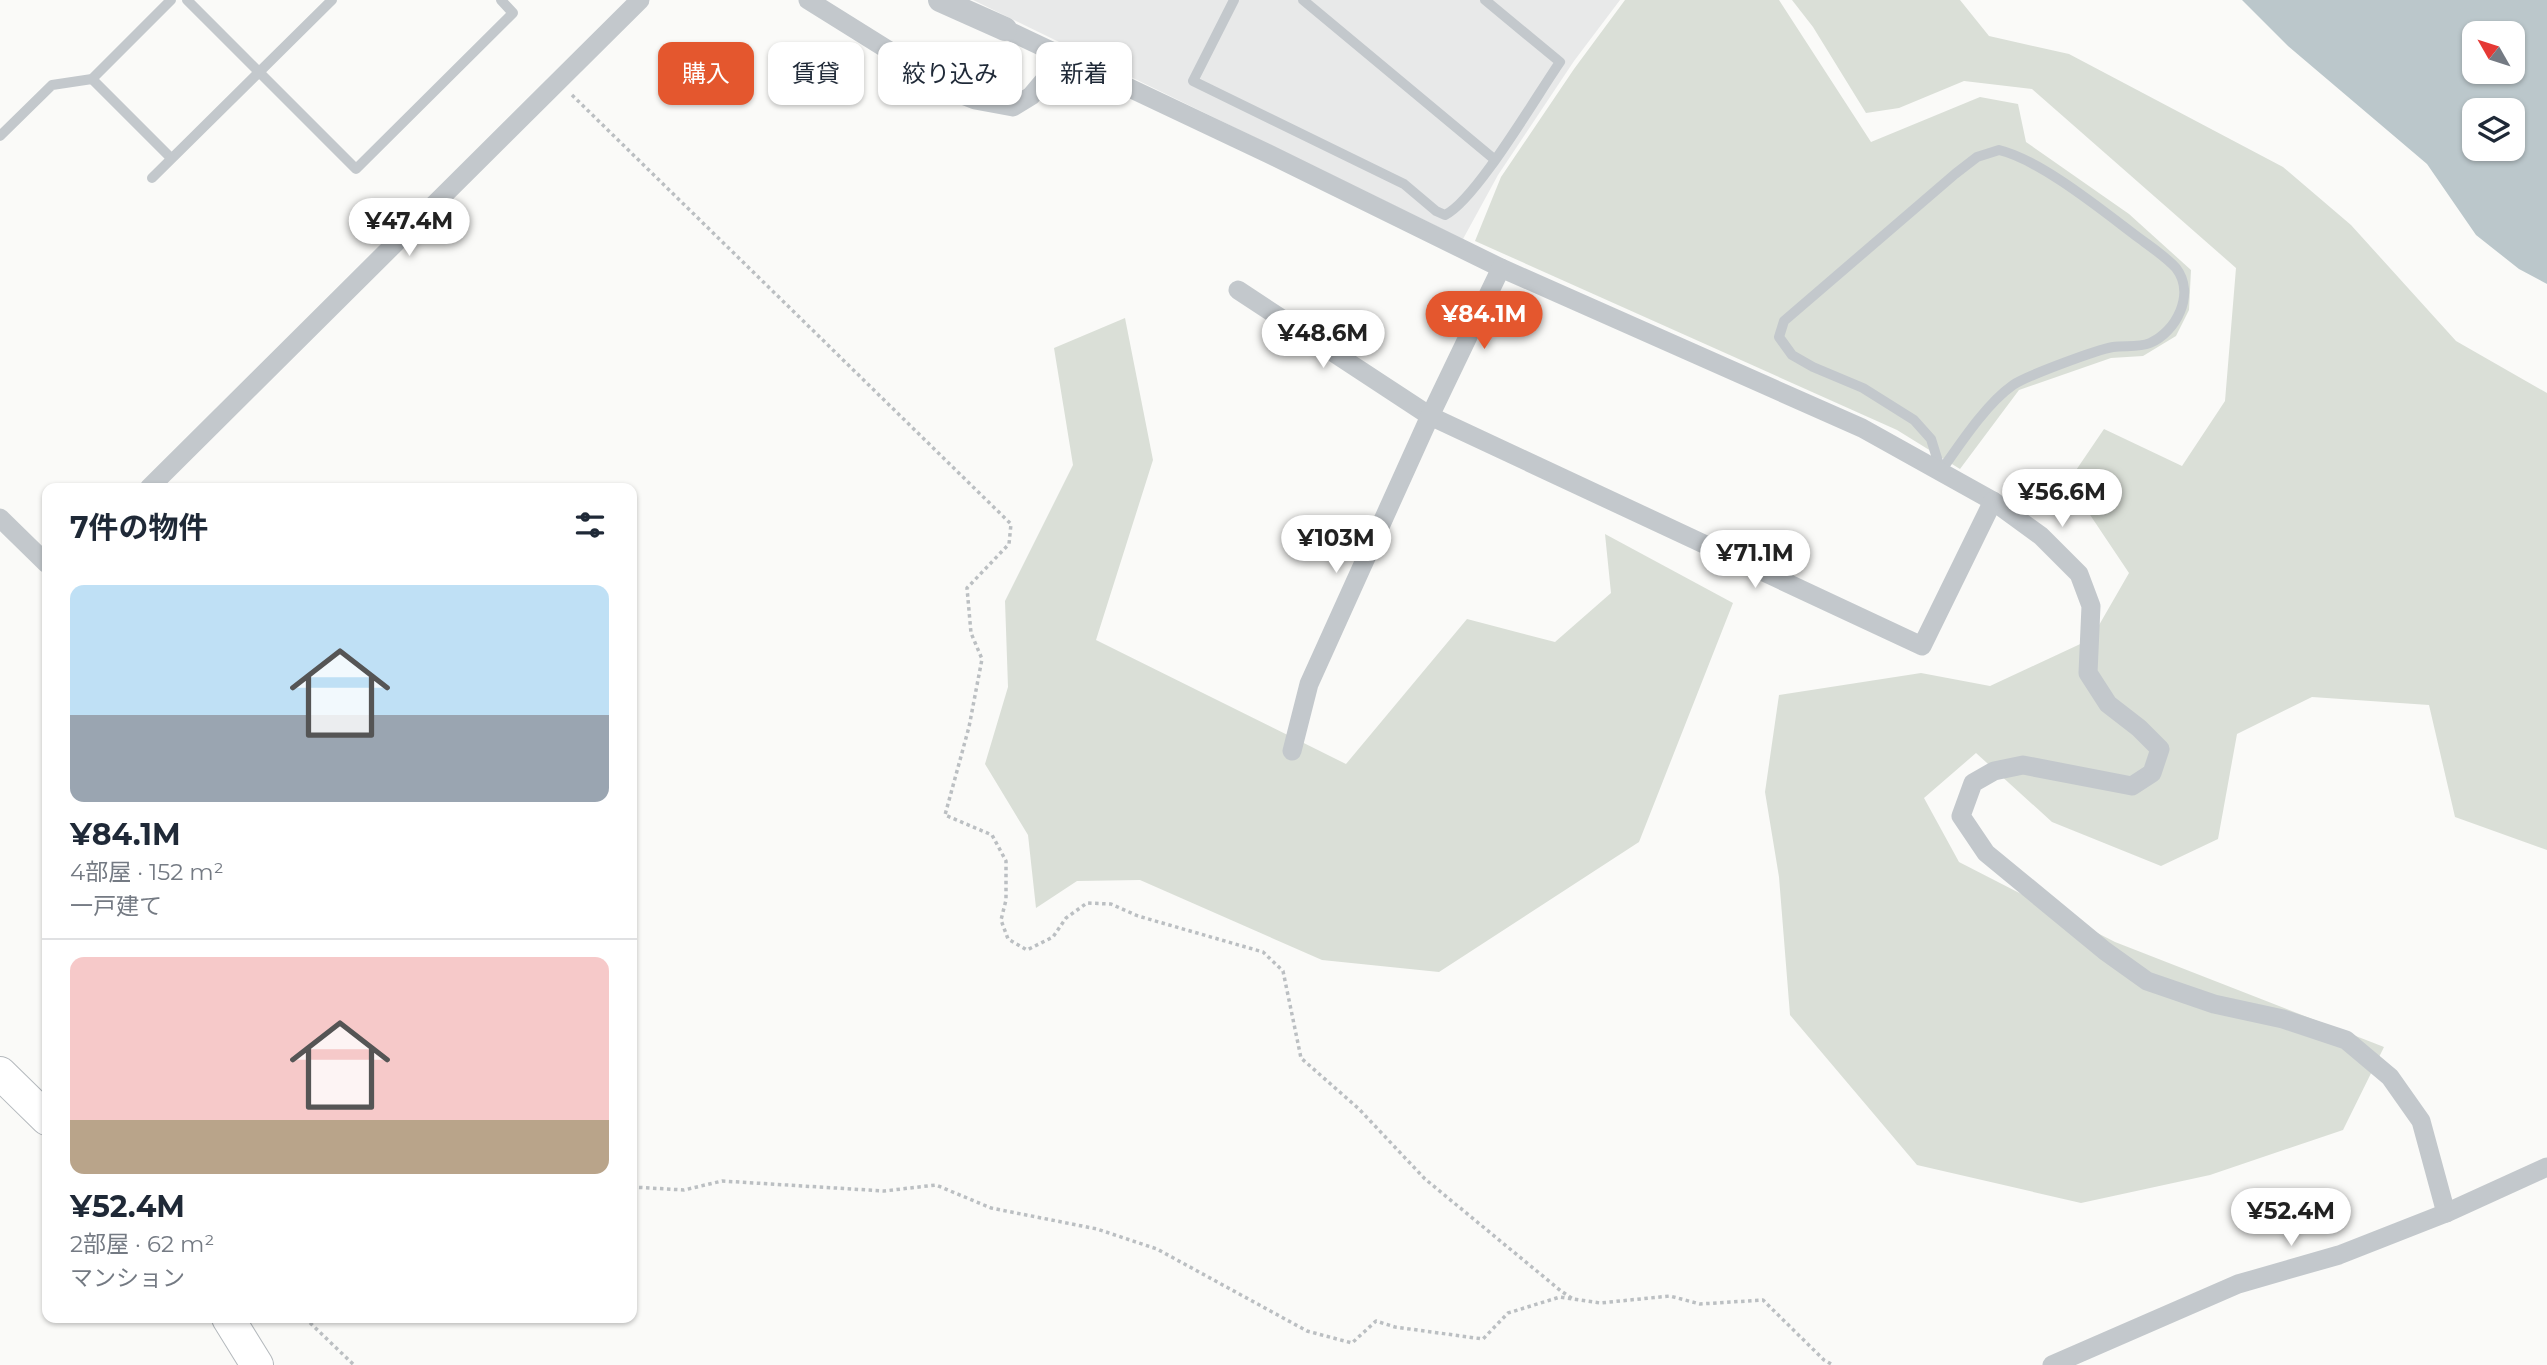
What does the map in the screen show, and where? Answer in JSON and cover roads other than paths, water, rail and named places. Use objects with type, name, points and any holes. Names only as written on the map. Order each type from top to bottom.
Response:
[{"type":"highway","points":[[0,1073],[42,1114]]},
{"type":"highway","points":[[231,1323],[257,1365]]},
{"type":"street","points":[[154,483],[640,0]]},
{"type":"street","points":[[808,0],[957,93],[975,100],[1013,107],[1036,90]]},
{"type":"street","points":[[940,0],[1036,44]]},
{"type":"street","points":[[1132,89],[1501,268],[1862,428],[1993,501],[2042,536],[2079,574],[2091,606],[2088,673],[2108,704],[2160,749],[2152,773],[2132,786],[2023,765],[1993,771],[1973,783],[1961,816],[1986,853],[2105,951],[2147,981],[2214,1004],[2283,1018],[2346,1040],[2390,1077],[2421,1121],[2446,1213]]},
{"type":"street","points":[[1292,751],[1309,684],[1430,416],[1501,268]]},
{"type":"street","points":[[1238,290],[1430,416],[1922,646],[1993,501]]},
{"type":"street","points":[[0,518],[42,559]]},
{"type":"street","points":[[2052,1365],[2238,1284],[2339,1255],[2446,1213],[2547,1167]]},
{"type":"lane","points":[[0,136],[52,85],[92,79],[171,0]]},
{"type":"lane","points":[[187,0],[356,169],[513,13],[501,0]]},
{"type":"lane","points":[[152,178],[332,0]]},
{"type":"lane","points":[[1234,0],[1193,81],[1404,184],[1436,211],[1445,215],[1454,211],[1494,159],[1560,62],[1485,0]]},
{"type":"lane","points":[[1303,0],[1494,159]]},
{"type":"lane","points":[[92,79],[171,158]]},
{"type":"lane","points":[[1999,150],[2017,154],[2042,170],[2152,248],[2176,269],[2183,282],[2183,300],[2179,317],[2167,333],[2149,344],[2112,348],[2013,385],[1975,423],[1941,471],[1931,439],[1914,420],[1863,388],[1792,355],[1779,337],[1784,321],[1955,174],[1977,157],[1999,150]]}]
